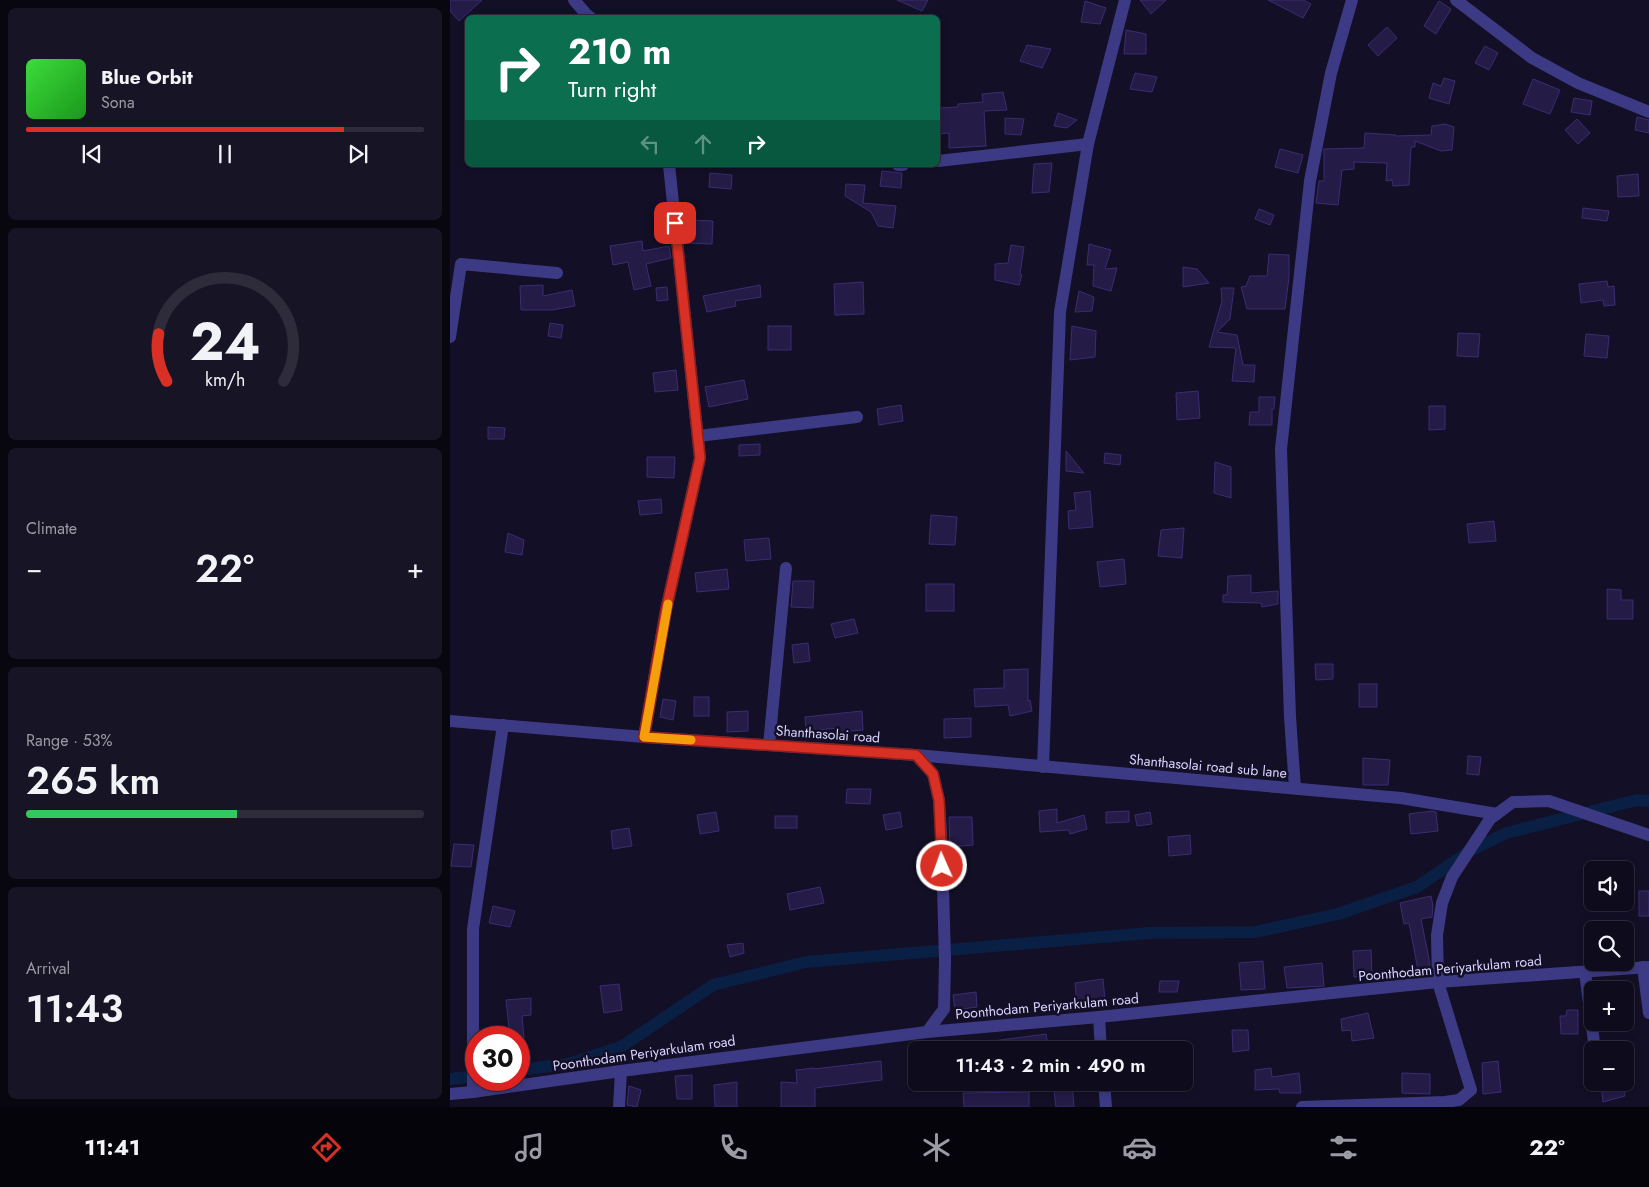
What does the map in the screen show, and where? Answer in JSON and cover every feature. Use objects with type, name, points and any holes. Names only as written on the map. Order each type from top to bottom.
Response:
[{"type":"street","points":[[574,0],[587,15]]},
{"type":"street","points":[[1042,768],[1060,312],[1088,144],[1125,0]]},
{"type":"street","points":[[1295,788],[1290,717],[1280,449],[1310,182],[1331,73],[1352,0]]},
{"type":"street","points":[[1456,0],[1532,58],[1578,83],[1649,112]]},
{"type":"street","points":[[940,161],[1088,144]]},
{"type":"street","points":[[644,737],[666,610],[700,458],[669,167]]},
{"type":"street","points":[[450,337],[461,264],[556,273]]},
{"type":"street","points":[[698,436],[857,417]]},
{"type":"street","points":[[769,745],[786,568]]},
{"type":"street","name":"Shanthasolai road","points":[[450,721],[644,737],[916,755]]},
{"type":"street","points":[[473,1092],[473,929],[503,726]]},
{"type":"street","points":[[916,755],[933,774],[939,800],[944,913],[944,1009],[927,1032]]},
{"type":"street","name":"Shanthasolai road sub lane","points":[[916,755],[1042,768],[1401,798],[1496,814]]},
{"type":"street","points":[[1302,1107],[1445,1102],[1459,1100],[1471,1090],[1438,982],[1437,935],[1442,903],[1452,877],[1490,819],[1496,814],[1513,802],[1548,801],[1649,835]]},
{"type":"street","points":[[1646,967],[1649,1014]]},
{"type":"street","name":"Poonthodam Periyarkulam road","points":[[450,1094],[927,1032],[1099,1017],[1438,982],[1646,967]]},
{"type":"street","points":[[1585,972],[1594,1041]]},
{"type":"street","points":[[1099,1017],[1100,1041]]},
{"type":"street","points":[[619,1107],[621,1071]]},
{"type":"street","points":[[1105,1091],[1106,1107]]},
{"type":"building","points":[[450,0],[482,0],[459,21],[450,11]]},
{"type":"building","points":[[897,0],[928,0],[922,11]]},
{"type":"building","points":[[1140,0],[1166,0],[1151,14]]},
{"type":"building","points":[[1268,0],[1303,0],[1311,4],[1303,18]]},
{"type":"building","points":[[1085,1],[1106,8],[1100,24],[1081,22]]},
{"type":"building","points":[[1439,1],[1451,9],[1436,34],[1424,26]]},
{"type":"building","points":[[1387,27],[1397,38],[1378,56],[1368,45]]},
{"type":"building","points":[[1126,30],[1146,34],[1146,54],[1124,54]]},
{"type":"building","points":[[1027,45],[1051,49],[1042,68],[1020,61]]},
{"type":"building","points":[[1485,46],[1498,53],[1489,70],[1475,63]]},
{"type":"building","points":[[1135,73],[1157,77],[1152,92],[1130,89]]},
{"type":"building","points":[[1444,78],[1455,81],[1449,104],[1429,98],[1433,83],[1441,86]]},
{"type":"building","points":[[1533,79],[1560,90],[1550,114],[1523,104]]},
{"type":"building","points":[[1003,92],[1007,110],[984,111],[986,146],[949,148],[949,133],[940,134],[940,108],[958,107],[958,104],[983,102],[982,94]]},
{"type":"building","points":[[1574,98],[1592,101],[1590,115],[1571,112]]},
{"type":"building","points":[[1058,113],[1077,120],[1067,128],[1054,126]]},
{"type":"building","points":[[1637,117],[1649,120],[1649,133],[1635,130]]},
{"type":"building","points":[[1005,118],[1024,119],[1021,135],[1005,134]]},
{"type":"building","points":[[1577,119],[1590,133],[1578,144],[1565,130]]},
{"type":"building","points":[[1445,124],[1454,127],[1452,150],[1441,151],[1415,141],[1415,147],[1411,147],[1409,185],[1393,186],[1392,180],[1386,181],[1387,163],[1354,162],[1354,169],[1342,170],[1338,205],[1316,203],[1319,181],[1324,181],[1324,149],[1364,148],[1365,133],[1396,136],[1431,135],[1432,126]]},
{"type":"building","points":[[1280,149],[1303,155],[1298,173],[1275,167]]},
{"type":"building","points":[[1052,163],[1049,192],[1032,193],[1034,164]]},
{"type":"building","points":[[882,171],[902,173],[901,188],[880,186]]},
{"type":"building","points":[[710,173],[732,175],[731,189],[709,187]]},
{"type":"building","points":[[1638,174],[1639,196],[1618,197],[1617,176]]},
{"type":"building","points":[[846,184],[865,185],[863,203],[896,206],[893,228],[878,226],[871,212],[845,196]]},
{"type":"building","points":[[1583,208],[1609,211],[1607,221],[1582,218]]},
{"type":"building","points":[[1259,209],[1274,215],[1270,225],[1255,219]]},
{"type":"building","points":[[688,220],[713,221],[712,244],[687,243]]},
{"type":"building","points":[[642,241],[643,251],[669,246],[671,258],[646,264],[651,286],[634,290],[628,262],[613,265],[610,246]]},
{"type":"building","points":[[1089,244],[1111,250],[1105,269],[1117,268],[1111,291],[1093,286],[1094,265],[1087,265]]},
{"type":"building","points":[[1011,245],[1024,247],[1020,274],[1022,275],[1019,285],[995,280],[995,264],[1008,263]]},
{"type":"building","points":[[1269,254],[1289,255],[1289,277],[1285,309],[1247,309],[1241,287],[1246,286],[1250,276],[1267,276]]},
{"type":"building","points":[[1183,267],[1197,269],[1209,283],[1183,287]]},
{"type":"building","points":[[1607,281],[1608,287],[1614,286],[1615,305],[1604,306],[1603,300],[1581,303],[1579,284]]},
{"type":"building","points":[[863,282],[864,314],[835,315],[834,284]]},
{"type":"building","points":[[543,285],[543,296],[572,290],[575,306],[552,310],[521,310],[520,286]]},
{"type":"building","points":[[760,285],[761,297],[735,301],[736,306],[707,312],[703,296]]},
{"type":"building","points":[[667,287],[668,300],[657,301],[656,288]]},
{"type":"building","points":[[1221,288],[1234,288],[1230,319],[1217,332],[1237,335],[1243,365],[1255,365],[1254,382],[1232,381],[1236,348],[1209,347],[1222,301]]},
{"type":"building","points":[[1079,291],[1094,297],[1092,311],[1075,312]]},
{"type":"building","points":[[550,323],[563,325],[561,338],[548,336]]},
{"type":"building","points":[[768,326],[791,326],[791,350],[768,350]]},
{"type":"building","points":[[1072,326],[1096,331],[1095,357],[1070,360]]},
{"type":"building","points":[[1458,333],[1480,334],[1478,357],[1457,356]]},
{"type":"building","points":[[1586,334],[1609,336],[1607,358],[1584,356]]},
{"type":"building","points":[[676,370],[678,390],[655,392],[653,373]]},
{"type":"building","points":[[744,380],[748,399],[709,407],[705,387]]},
{"type":"building","points":[[1198,391],[1200,418],[1177,420],[1176,393]]},
{"type":"building","points":[[1259,397],[1275,397],[1274,409],[1272,409],[1272,425],[1249,425],[1250,412],[1259,412]]},
{"type":"building","points":[[901,405],[903,421],[879,425],[877,409]]},
{"type":"building","points":[[1429,406],[1445,406],[1445,429],[1429,430]]},
{"type":"building","points":[[488,427],[505,428],[504,439],[488,439]]},
{"type":"building","points":[[760,444],[760,455],[739,456],[739,445]]},
{"type":"building","points":[[1066,451],[1084,473],[1066,471]]},
{"type":"building","points":[[1105,453],[1121,455],[1120,465],[1104,463]]},
{"type":"building","points":[[647,457],[675,457],[674,478],[647,477]]},
{"type":"building","points":[[1215,462],[1231,467],[1231,498],[1214,493]]},
{"type":"building","points":[[1090,491],[1093,527],[1069,529],[1068,511],[1076,510],[1074,493]]},
{"type":"building","points":[[661,499],[662,513],[640,515],[638,501]]},
{"type":"building","points":[[931,515],[957,517],[955,545],[929,544]]},
{"type":"building","points":[[1494,521],[1496,541],[1469,543],[1467,524]]},
{"type":"building","points":[[1184,528],[1182,558],[1158,556],[1161,530]]},
{"type":"building","points":[[508,533],[524,540],[522,555],[505,552]]},
{"type":"building","points":[[769,538],[771,559],[746,561],[744,540]]},
{"type":"building","points":[[1124,559],[1126,584],[1100,587],[1097,562]]},
{"type":"building","points":[[727,569],[729,589],[697,592],[695,573]]},
{"type":"building","points":[[1251,575],[1251,593],[1278,591],[1278,604],[1262,607],[1261,603],[1223,602],[1223,595],[1227,595],[1228,576]]},
{"type":"building","points":[[793,581],[814,581],[813,608],[791,607]]},
{"type":"building","points":[[926,584],[954,584],[954,611],[926,611]]},
{"type":"building","points":[[1607,589],[1621,590],[1621,600],[1633,600],[1633,619],[1607,619]]},
{"type":"building","points":[[854,619],[858,633],[835,638],[831,624]]},
{"type":"building","points":[[808,643],[810,661],[794,663],[792,645]]},
{"type":"building","points":[[1315,664],[1333,664],[1333,679],[1316,680]]},
{"type":"building","points":[[1028,669],[1028,701],[1030,700],[1032,711],[1010,716],[1008,705],[975,707],[974,689],[1004,688],[1004,670]]},
{"type":"building","points":[[1359,684],[1377,684],[1377,707],[1359,707]]},
{"type":"building","points":[[694,697],[709,697],[709,716],[694,716]]},
{"type":"building","points":[[663,699],[676,701],[673,720],[660,717]]},
{"type":"building","points":[[748,711],[748,731],[727,732],[727,712]]},
{"type":"building","points":[[862,711],[863,730],[839,732],[838,728],[806,731],[805,717]]},
{"type":"building","points":[[971,718],[971,737],[944,738],[944,719]]},
{"type":"building","points":[[1468,756],[1481,757],[1479,775],[1467,774]]},
{"type":"building","points":[[1363,758],[1390,760],[1388,785],[1363,785]]},
{"type":"building","points":[[847,789],[871,789],[870,804],[846,803]]},
{"type":"building","points":[[1057,809],[1057,823],[1084,815],[1087,829],[1070,834],[1069,830],[1040,832],[1039,811]]},
{"type":"building","points":[[1129,811],[1129,822],[1106,823],[1106,812]]},
{"type":"building","points":[[716,812],[719,831],[700,834],[697,815]]},
{"type":"building","points":[[900,812],[902,827],[886,830],[883,815]]},
{"type":"building","points":[[1150,812],[1152,824],[1137,826],[1135,815]]},
{"type":"building","points":[[1436,812],[1438,831],[1411,834],[1409,814]]},
{"type":"building","points":[[775,816],[797,816],[797,828],[775,828]]},
{"type":"building","points":[[949,817],[972,817],[973,845],[950,847]]},
{"type":"building","points":[[629,828],[632,846],[613,849],[611,831]]},
{"type":"building","points":[[1190,835],[1191,854],[1169,856],[1168,837]]},
{"type":"building","points":[[454,844],[474,845],[471,867],[451,866]]},
{"type":"building","points":[[820,887],[824,903],[790,910],[787,894]]},
{"type":"building","points":[[1639,891],[1649,891],[1649,916],[1639,916]]},
{"type":"building","points":[[1431,896],[1433,906],[1432,917],[1421,919],[1430,973],[1419,975],[1409,923],[1404,924],[1400,903]]},
{"type":"building","points":[[493,906],[515,911],[510,927],[489,923]]},
{"type":"building","points":[[743,943],[744,953],[730,957],[727,945]]},
{"type":"building","points":[[1371,950],[1372,976],[1354,977],[1353,951]]},
{"type":"building","points":[[1263,961],[1265,989],[1241,990],[1239,963]]},
{"type":"building","points":[[1322,963],[1324,986],[1287,988],[1284,967]]},
{"type":"building","points":[[1103,979],[1105,1000],[1077,1004],[1075,983]]},
{"type":"building","points":[[1160,981],[1179,981],[1177,992],[1159,992]]},
{"type":"building","points":[[619,984],[622,1010],[604,1013],[600,986]]},
{"type":"building","points":[[976,992],[977,1007],[955,1010],[953,995]]},
{"type":"building","points":[[531,998],[531,1015],[522,1016],[523,1026],[509,1026],[506,1000]]},
{"type":"building","points":[[1567,1010],[1578,1010],[1578,1034],[1561,1034],[1560,1016],[1566,1016]]},
{"type":"building","points":[[1368,1013],[1374,1038],[1352,1041],[1351,1030],[1342,1031],[1341,1019]]},
{"type":"building","points":[[1232,1030],[1248,1030],[1249,1050],[1233,1052]]},
{"type":"building","points":[[1046,1034],[1047,1041],[992,1041]]},
{"type":"building","points":[[881,1061],[882,1080],[815,1088],[815,1107],[781,1107],[781,1082],[797,1083],[796,1070]]},
{"type":"building","points":[[1498,1061],[1501,1092],[1483,1094],[1482,1063]]},
{"type":"building","points":[[1271,1068],[1272,1077],[1299,1073],[1301,1093],[1280,1093],[1279,1089],[1255,1090],[1255,1070]]},
{"type":"building","points":[[1402,1073],[1430,1074],[1430,1094],[1402,1093]]},
{"type":"building","points":[[692,1075],[692,1099],[677,1099],[675,1076]]},
{"type":"building","points":[[737,1082],[737,1107],[715,1107],[714,1085]]},
{"type":"building","points":[[629,1086],[641,1090],[637,1107],[627,1105]]},
{"type":"building","points":[[1054,1091],[1073,1091],[1074,1107],[1056,1107]]},
{"type":"building","points":[[1602,1091],[1624,1091],[1625,1096],[1603,1102]]},
{"type":"building","points":[[1029,1092],[1029,1107],[964,1107],[963,1093]]},
{"type":"waterway","points":[[530,1069],[568,1064],[621,1047],[713,985],[806,962],[1149,933],[1255,932],[1338,914],[1417,887],[1470,851],[1506,833],[1637,800],[1649,801]]},
{"type":"waterway","points":[[450,1079],[465,1077]]},
{"type":"slow traffic","points":[[668,604],[644,737],[691,740]]},
{"type":"route","points":[[675,223],[700,458],[666,610],[644,737],[916,755],[933,774],[939,800],[942,866]]}]
